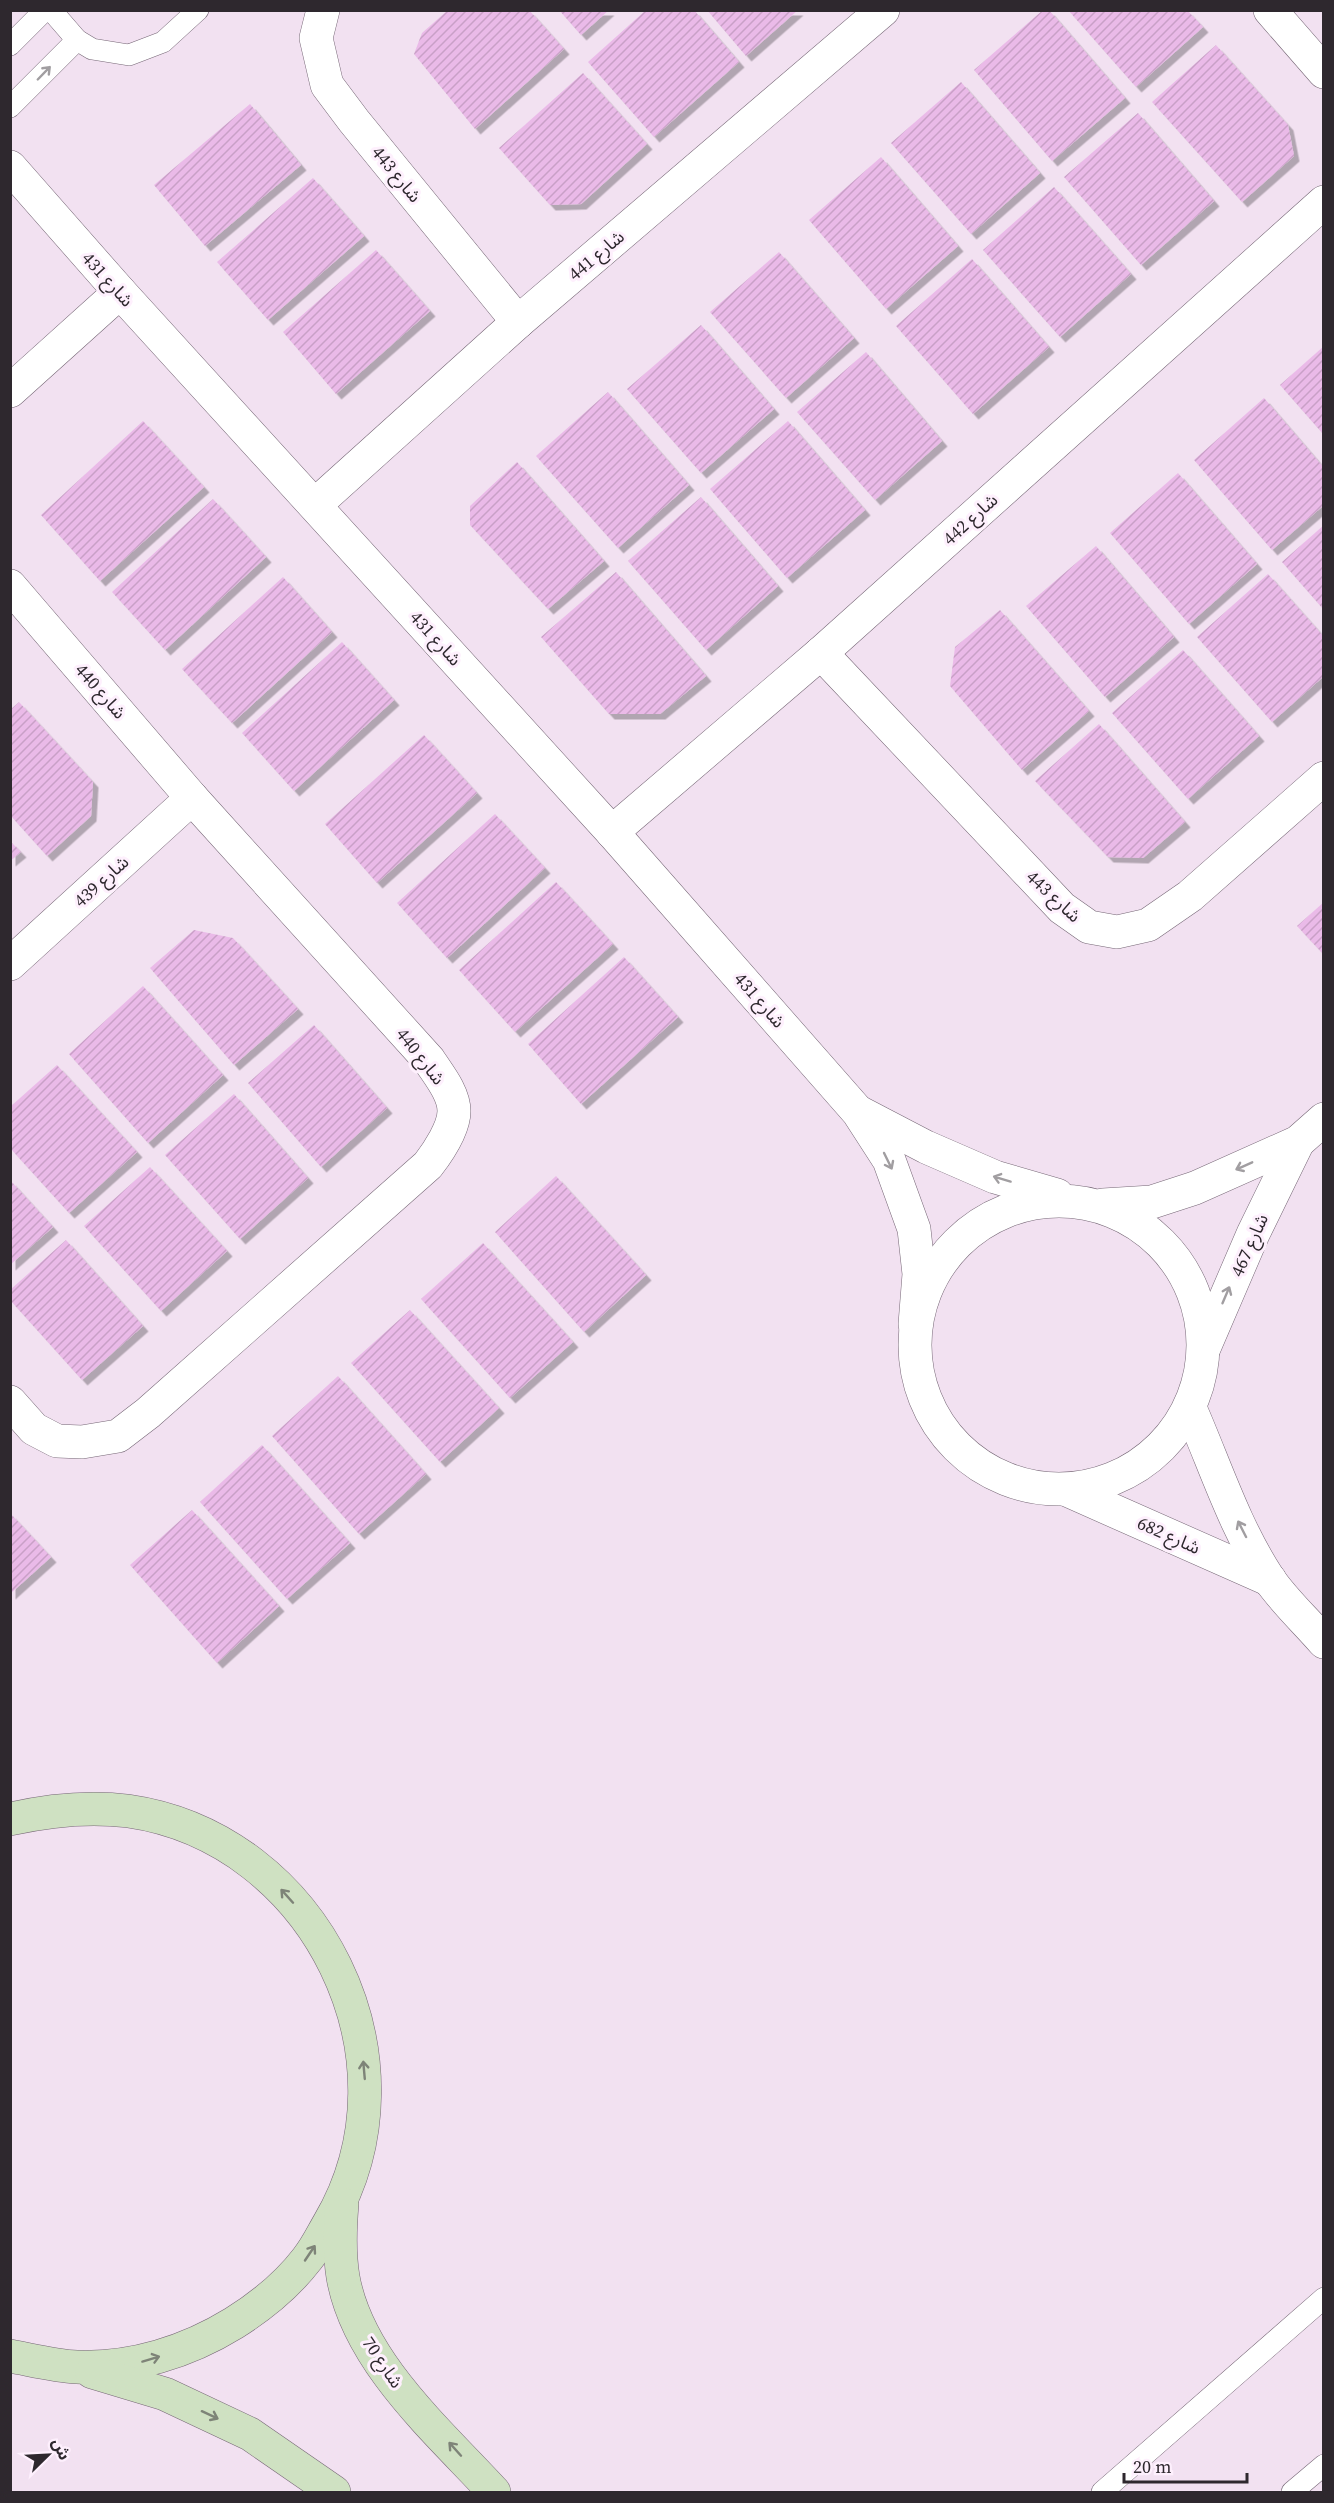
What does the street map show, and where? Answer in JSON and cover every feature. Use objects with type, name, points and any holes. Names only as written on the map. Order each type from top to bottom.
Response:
[{"type":"main road","points":[[10,1797],[46,1811]]},
{"type":"main road","points":[[10,1819],[46,1811],[88,1808],[130,1811],[171,1822],[211,1838],[248,1860],[280,1887],[308,1919],[332,1955],[349,1994],[360,2035],[365,2077],[362,2130],[356,2162],[342,2201],[308,2259],[262,2306],[205,2341],[143,2362],[76,2367]]},
{"type":"main road","name":"شارع 70","points":[[342,2201],[339,2239],[343,2278],[354,2315],[370,2349],[393,2381],[494,2493]]},
{"type":"main road","points":[[10,2356],[76,2367],[165,2394],[250,2434],[334,2493]]},
{"type":"street","name":"شارع 443","points":[[323,10],[316,38],[327,85],[518,322]]},
{"type":"street","name":"شارع 441","points":[[315,505],[518,322],[883,10]]},
{"type":"street","points":[[1270,10],[1323,72]]},
{"type":"street","name":"شارع 431","points":[[10,167],[120,292],[612,832],[858,1112],[889,1160],[914,1229],[919,1274],[915,1324]]},
{"type":"street","name":"شارع 442","points":[[612,832],[821,653],[1323,202]]},
{"type":"street","points":[[10,392],[120,292]]},
{"type":"street","name":"شارع 440","points":[[10,586],[192,798],[429,1060],[446,1086],[454,1110],[444,1143],[428,1166],[148,1413],[118,1436],[82,1442],[57,1441],[34,1429],[10,1402]]},
{"type":"street","name":"شارع 443","points":[[821,653],[1062,908],[1089,927],[1118,932],[1148,925],[1190,896],[1323,778]]},
{"type":"street","name":"شارع 439","points":[[10,964],[192,798]]},
{"type":"street","name":"شارع 431","points":[[858,1112],[926,1147],[995,1177],[1088,1203]]},
{"type":"street","name":"شارع 467","points":[[915,1324],[934,1270],[972,1228],[1022,1204],[1152,1202],[1195,1188],[1298,1142],[1323,1119]]},
{"type":"street","name":"شارع 467","points":[[1204,1349],[1253,1234],[1298,1142]]},
{"type":"street","points":[[915,1324],[917,1375],[936,1422],[971,1461],[1017,1484],[1067,1490],[1105,1483],[1140,1466],[1169,1440],[1190,1408],[1200,1379],[1204,1349],[1200,1311],[1185,1275],[1163,1244],[1133,1221],[1088,1203]]},
{"type":"street","name":"شارع 682","points":[[1190,1408],[1214,1462],[1226,1498],[1270,1580],[1323,1642]]},
{"type":"street","name":"شارع 682","points":[[1067,1490],[1270,1580]]},
{"type":"lane","points":[[10,45],[45,10]]},
{"type":"lane","points":[[51,10],[77,40],[92,49],[129,55],[163,42],[198,10]]},
{"type":"lane","points":[[10,107],[77,40]]},
{"type":"lane","points":[[1102,2493],[1323,2298]]},
{"type":"lane","points":[[1292,2493],[1323,2465]]},
{"type":"building","points":[[448,10],[529,10],[564,49],[475,129],[414,54],[422,33]]},
{"type":"building","points":[[559,10],[609,10],[581,35]]},
{"type":"building","points":[[646,10],[694,10],[739,62],[654,137],[588,62]]},
{"type":"building","points":[[707,10],[798,10],[746,56]]},
{"type":"building","points":[[1043,10],[1049,10],[1125,98],[1052,161],[974,70]]},
{"type":"building","points":[[1068,10],[1187,10],[1203,27],[1136,87]]},
{"type":"building","points":[[1216,45],[1288,125],[1294,156],[1242,202],[1152,102]]},
{"type":"building","points":[[583,73],[647,144],[581,204],[550,205],[499,148]]},
{"type":"building","points":[[961,82],[1040,173],[971,234],[891,143]]},
{"type":"building","points":[[250,104],[301,165],[205,246],[154,185]]},
{"type":"building","points":[[1138,113],[1214,201],[1141,265],[1064,177]]},
{"type":"building","points":[[881,157],[958,246],[886,309],[809,220]]},
{"type":"building","points":[[313,178],[364,236],[268,320],[217,262]]},
{"type":"building","points":[[1054,187],[1131,274],[1060,337],[983,250]]},
{"type":"building","points":[[376,250],[430,311],[336,394],[283,332]]},
{"type":"building","points":[[779,252],[854,338],[786,398],[710,312]]},
{"type":"building","points":[[972,259],[1049,347],[973,414],[896,326]]},
{"type":"building","points":[[701,325],[774,409],[701,473],[627,389]]},
{"type":"building","points":[[1324,346],[1324,435],[1280,385]]},
{"type":"building","points":[[866,352],[942,441],[875,500],[797,412]]},
{"type":"building","points":[[608,392],[689,485],[618,548],[536,456]]},
{"type":"building","points":[[1264,398],[1324,468],[1324,505],[1272,550],[1194,460]]},
{"type":"building","points":[[143,421],[204,487],[100,581],[41,515]]},
{"type":"building","points":[[788,421],[865,510],[787,578],[710,489]]},
{"type":"building","points":[[517,462],[604,561],[548,609],[470,525],[470,506]]},
{"type":"building","points":[[1178,473],[1257,564],[1189,624],[1110,533]]},
{"type":"building","points":[[701,497],[778,586],[706,650],[628,561]]},
{"type":"building","points":[[213,499],[266,557],[165,650],[112,592]]},
{"type":"building","points":[[1324,525],[1324,610],[1282,562]]},
{"type":"building","points":[[1096,546],[1174,637],[1105,697],[1026,606]]},
{"type":"building","points":[[616,572],[706,676],[660,714],[609,714],[541,637]]},
{"type":"building","points":[[1268,574],[1324,637],[1324,676],[1272,722],[1197,637]]},
{"type":"building","points":[[283,577],[332,632],[232,723],[182,669]]},
{"type":"building","points":[[1000,610],[1089,711],[1022,770],[950,686],[955,647]]},
{"type":"building","points":[[342,642],[394,700],[294,791],[242,733]]},
{"type":"building","points":[[1183,650],[1259,736],[1188,799],[1112,713]]},
{"type":"building","points":[[19,702],[93,782],[91,816],[47,856],[10,815],[10,710]]},
{"type":"building","points":[[1099,724],[1185,822],[1143,858],[1108,857],[1035,781]]},
{"type":"building","points":[[424,735],[477,793],[377,883],[325,824]]},
{"type":"building","points":[[495,814],[545,868],[447,958],[397,903]]},
{"type":"building","points":[[10,841],[21,852],[10,861]]},
{"type":"building","points":[[556,882],[613,944],[515,1032],[459,970]]},
{"type":"building","points":[[1324,902],[1324,955],[1297,926]]},
{"type":"building","points":[[194,930],[233,938],[298,1009],[234,1065],[150,968]]},
{"type":"building","points":[[624,957],[678,1017],[581,1104],[528,1044]]},
{"type":"building","points":[[143,986],[223,1075],[148,1143],[69,1054]]},
{"type":"building","points":[[314,1025],[387,1108],[321,1167],[248,1083]]},
{"type":"building","points":[[57,1065],[137,1152],[69,1213],[10,1148],[10,1107]]},
{"type":"building","points":[[234,1094],[308,1178],[240,1239],[165,1155]]},
{"type":"building","points":[[150,1167],[227,1251],[161,1311],[84,1226]]},
{"type":"building","points":[[556,1176],[646,1275],[584,1332],[495,1232]]},
{"type":"building","points":[[10,1180],[53,1227],[10,1265]]},
{"type":"building","points":[[66,1240],[143,1326],[82,1380],[10,1300],[10,1290]]},
{"type":"building","points":[[483,1243],[573,1342],[510,1398],[421,1299]]},
{"type":"building","points":[[410,1310],[499,1408],[440,1462],[351,1363]]},
{"type":"building","points":[[338,1376],[426,1474],[359,1534],[272,1436]]},
{"type":"building","points":[[262,1445],[350,1543],[287,1599],[200,1502]]},
{"type":"building","points":[[192,1510],[279,1606],[217,1663],[130,1565]]},
{"type":"building","points":[[10,1513],[51,1557],[10,1594]]}]
